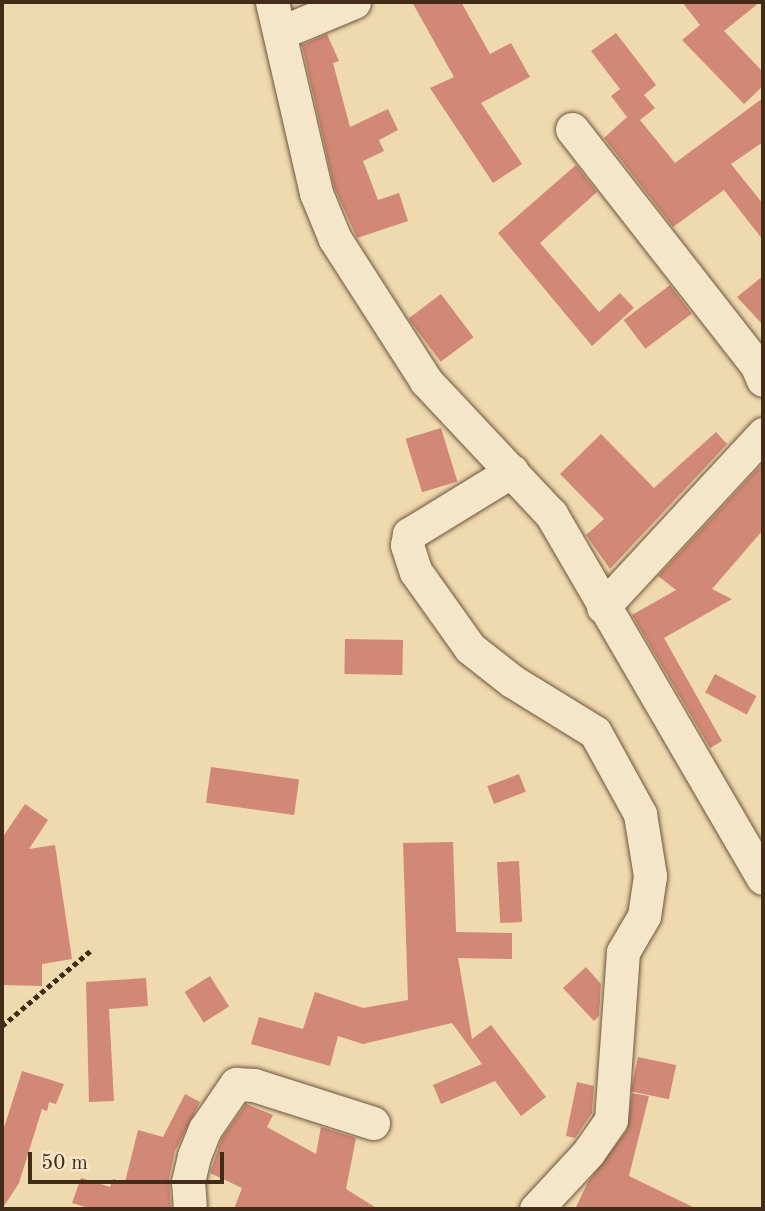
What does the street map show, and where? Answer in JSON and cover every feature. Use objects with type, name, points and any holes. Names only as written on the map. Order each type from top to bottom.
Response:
[{"type":"street","points":[[354,2],[277,17],[316,193],[335,239],[426,381],[551,514],[603,607],[692,748],[763,878]]},
{"type":"street","points":[[572,129],[757,366],[763,380]]},
{"type":"street","points":[[603,607],[763,434]]},
{"type":"street","points":[[512,471],[409,534],[407,545],[416,572],[470,648],[512,681],[595,732],[619,768],[640,814],[650,876],[644,916],[622,952],[611,1119],[589,1152],[536,1209]]},
{"type":"street","points":[[190,1209],[188,1182],[194,1156],[205,1129],[236,1084],[254,1085],[373,1123]]},
{"type":"path","points":[[2,1026],[90,951]]},
{"type":"building","points":[[412,2],[461,2],[490,54],[511,43],[530,77],[481,103],[522,164],[493,183],[430,88],[454,77]]},
{"type":"building","points":[[682,2],[760,2],[724,31],[763,72],[763,86],[744,104],[682,40],[700,25]]},
{"type":"building","points":[[616,33],[656,85],[644,95],[655,108],[640,120],[675,163],[763,98],[763,142],[731,164],[763,204],[763,240],[724,190],[673,227],[604,138],[627,117],[611,96],[620,89],[591,51]]},
{"type":"building","points":[[327,34],[339,61],[333,63],[350,127],[388,109],[398,130],[379,140],[384,151],[363,161],[378,200],[399,193],[408,221],[357,238],[334,187],[302,45]]},
{"type":"building","points":[[576,165],[597,192],[540,243],[599,312],[620,293],[634,308],[592,346],[498,233]]},
{"type":"building","points":[[763,276],[763,325],[737,297]]},
{"type":"building","points":[[670,285],[692,314],[645,349],[624,320]]},
{"type":"building","points":[[441,294],[473,337],[441,362],[408,319]]},
{"type":"building","points":[[441,428],[457,482],[422,492],[406,439]]},
{"type":"building","points":[[716,432],[727,444],[610,569],[586,535],[604,519],[560,474],[601,434],[654,488]]},
{"type":"building","points":[[763,463],[763,530],[712,589],[732,599],[664,638],[722,741],[710,748],[632,615],[676,590],[658,576]]},
{"type":"building","points":[[345,639],[403,640],[402,675],[344,674]]},
{"type":"building","points":[[715,674],[756,696],[747,715],[705,693]]},
{"type":"building","points":[[211,767],[299,779],[294,815],[206,803]]},
{"type":"building","points":[[519,774],[526,792],[494,804],[487,786]]},
{"type":"building","points":[[25,804],[48,820],[29,849],[55,845],[72,959],[42,964],[42,986],[2,985],[2,838]]},
{"type":"building","points":[[453,842],[456,932],[512,933],[512,959],[458,958],[472,1039],[491,1025],[546,1097],[521,1116],[495,1081],[441,1104],[433,1085],[482,1064],[452,1023],[363,1044],[338,1036],[330,1066],[251,1044],[259,1017],[303,1029],[315,992],[363,1008],[408,1000],[403,843]]},
{"type":"building","points":[[519,861],[522,922],[500,923],[497,862]]},
{"type":"building","points":[[586,967],[601,984],[599,1016],[594,1021],[563,988]]},
{"type":"building","points":[[210,976],[229,1007],[204,1022],[185,992]]},
{"type":"building","points":[[146,978],[148,1006],[109,1009],[114,1101],[89,1102],[86,982]]},
{"type":"building","points":[[638,1057],[676,1065],[669,1099],[631,1091]]},
{"type":"building","points":[[22,1071],[64,1084],[56,1104],[49,1102],[47,1111],[42,1109],[19,1183],[2,1209],[2,1134]]},
{"type":"building","points":[[577,1082],[594,1086],[592,1113],[575,1138],[566,1136]]},
{"type":"building","points":[[632,1093],[649,1096],[629,1176],[697,1209],[575,1209],[588,1182],[627,1130]]},
{"type":"building","points":[[185,1094],[200,1102],[175,1151],[169,1178],[171,1209],[92,1209],[72,1203],[81,1178],[110,1187],[113,1179],[125,1182],[138,1130],[163,1137]]},
{"type":"building","points":[[246,1104],[273,1115],[267,1127],[316,1154],[321,1127],[356,1138],[346,1189],[378,1209],[234,1209],[242,1188],[210,1173],[222,1138]]}]
